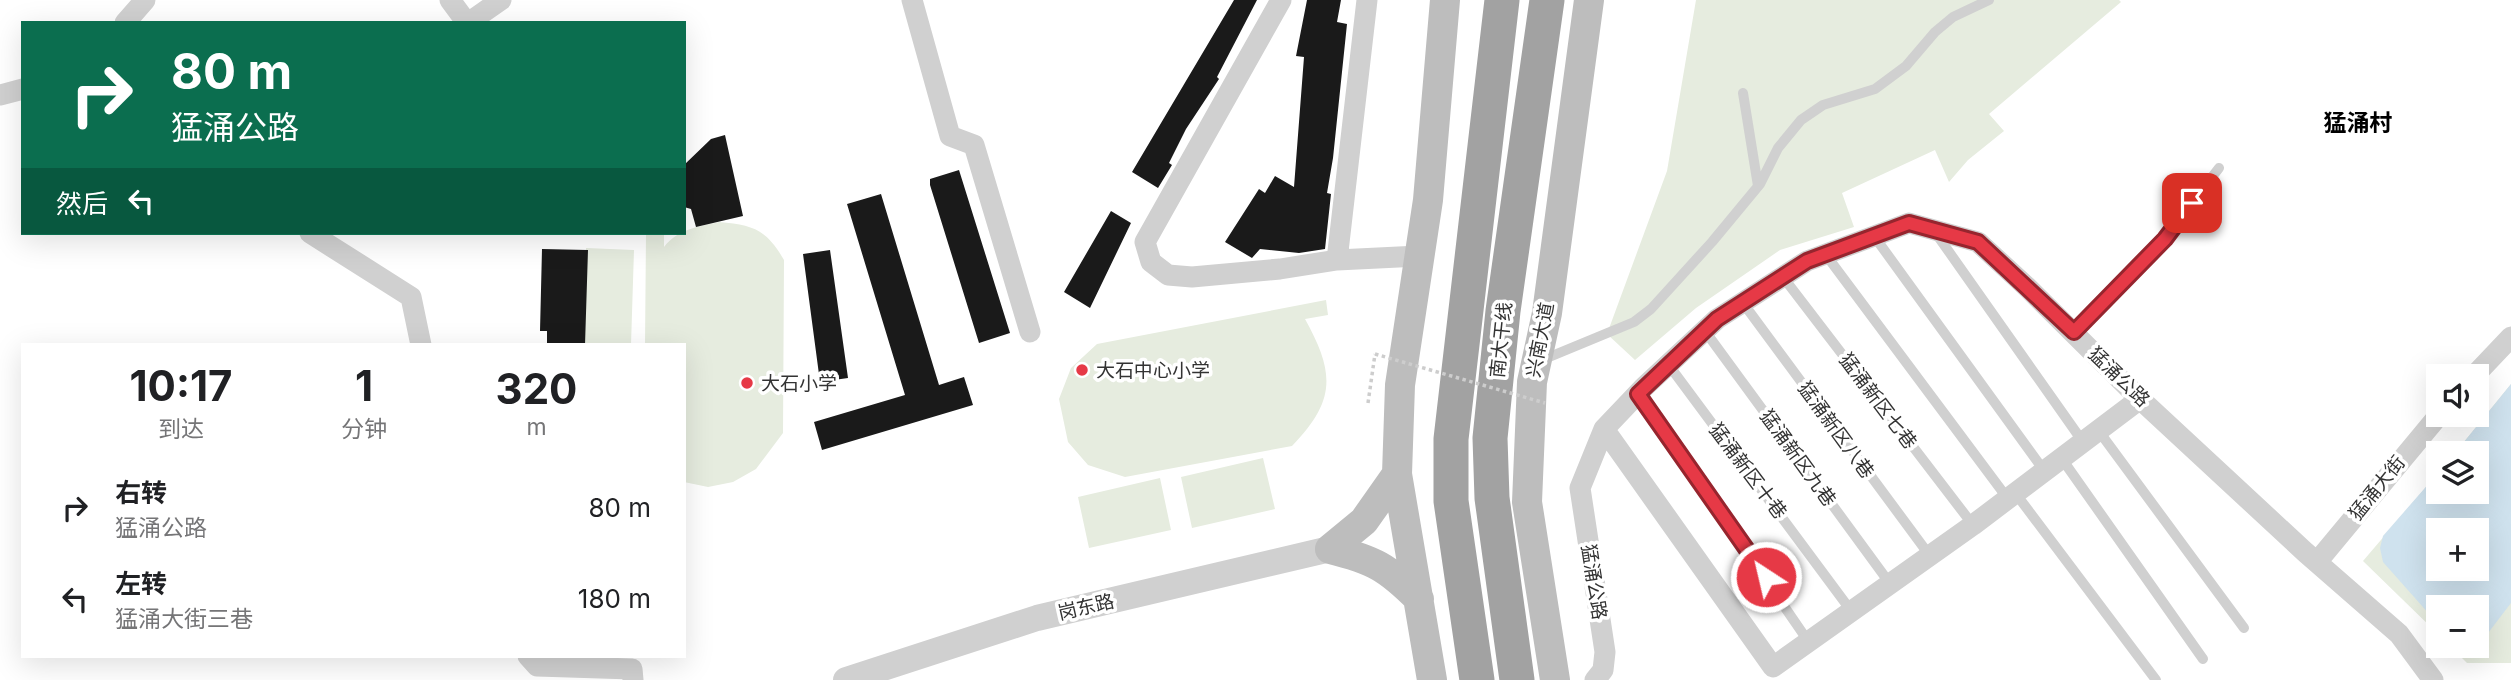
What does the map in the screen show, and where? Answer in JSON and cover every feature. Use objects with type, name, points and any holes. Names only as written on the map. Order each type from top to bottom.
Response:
[{"type":"highway","name":"南大干线","points":[[1477,680],[1451,500],[1451,439],[1502,0]]},
{"type":"highway","name":"南大干线","points":[[1517,680],[1492,498],[1490,438],[1503,311],[1547,0]]},
{"type":"highway","points":[[1508,612],[1534,680]]},
{"type":"highway","points":[[1462,680],[1469,620]]},
{"type":"main road","points":[[1432,680],[1397,474],[1400,385],[1433,160],[1445,0]]},
{"type":"main road","name":"兴南大道","points":[[1555,680],[1527,502],[1532,382],[1547,313],[1589,0]]},
{"type":"main road","points":[[1330,549],[1364,522],[1397,474]]},
{"type":"main road","points":[[1330,549],[1369,559],[1394,574],[1419,599]]},
{"type":"street","points":[[127,21],[145,0]]},
{"type":"street","points":[[450,0],[466,21]]},
{"type":"street","points":[[470,21],[501,0]]},
{"type":"street","points":[[912,0],[950,136],[974,145],[1030,332]]},
{"type":"street","points":[[1281,0],[1144,242],[1151,262],[1168,275],[1192,277],[1280,270],[1337,260],[1419,256]]},
{"type":"street","points":[[1337,260],[1367,0]]},
{"type":"street","points":[[0,94],[21,89]]},
{"type":"street","name":"猛涌公路","points":[[1595,680],[1603,670],[1605,652],[1580,488],[1604,429],[1668,364],[1705,331],[1743,303],[1807,261],[1909,223],[1978,242],[2074,332],[2140,399],[2399,634],[2433,680]]},
{"type":"street","points":[[313,235],[411,297],[421,343]]},
{"type":"street","points":[[2485,364],[2511,337]]},
{"type":"street","points":[[1604,429],[1773,667],[1891,585],[2140,399]]},
{"type":"street","name":"猛涌大街","points":[[2317,562],[2428,427]]},
{"type":"street","name":"岗东路","points":[[846,680],[1037,618],[1330,549]]},
{"type":"street","points":[[530,658],[537,666],[632,669],[633,680]]},
{"type":"lane","points":[[1536,363],[1633,322],[1650,309],[1712,242],[1758,186],[1782,141],[1801,120],[1823,106],[1882,85],[1906,66],[1935,32],[1953,17],[1989,0]]},
{"type":"lane","points":[[1742,93],[1758,186]]},
{"type":"lane","points":[[2074,332],[2165,239],[2219,168]]},
{"type":"lane","points":[[1933,230],[2091,436],[2244,628]]},
{"type":"lane","points":[[1874,236],[2203,659]]},
{"type":"lane","points":[[1826,254],[2156,680]]},
{"type":"lane","name":"猛涌新区七巷","points":[[1783,277],[1973,525]]},
{"type":"lane","name":"猛涌新区八巷","points":[[1743,303],[1930,556]]},
{"type":"lane","name":"猛涌新区九巷","points":[[1705,331],[1891,585]]},
{"type":"lane","name":"猛涌新区十巷","points":[[1668,364],[1852,612]]},
{"type":"lane","points":[[1638,394],[1808,641]]},
{"type":"path","points":[[1368,403],[1375,354],[1545,403]]},
{"type":"shaded area","points":[[1696,0],[2121,2],[1989,114],[2004,131],[1968,160],[1949,182],[1935,150],[1842,193],[1854,227],[1780,250],[1696,308],[1635,360],[1607,334],[1667,171]]},
{"type":"shaded area","points":[[719,222],[758,230],[771,241],[784,260],[783,433],[756,469],[733,482],[708,487],[686,482],[686,343],[645,343],[646,235],[664,235],[664,247],[675,236],[686,235],[686,231]]},
{"type":"shaded area","points":[[586,248],[634,250],[631,343],[584,343]]},
{"type":"shaded area","points":[[1326,300],[1328,315],[1305,319],[1322,355],[1326,371],[1323,400],[1317,415],[1292,446],[1125,477],[1088,465],[1068,442],[1059,399],[1071,368],[1097,344]]},
{"type":"shaded area","points":[[2511,384],[2511,663],[2467,663],[2462,658],[2489,658],[2489,595],[2426,595],[2426,622],[2363,561],[2426,487],[2426,504],[2489,504],[2489,441],[2465,441],[2476,427],[2489,427],[2489,411]]},
{"type":"shaded area","points":[[1263,458],[1275,509],[1192,528],[1181,477]]},
{"type":"shaded area","points":[[1160,478],[1171,530],[1089,548],[1078,497]]},
{"type":"water","points":[[2511,384],[2511,603],[2489,632],[2489,595],[2426,595],[2426,610],[2383,562],[2380,548],[2383,536],[2426,487],[2426,504],[2489,504],[2489,441],[2465,441],[2476,427],[2489,427],[2489,411]]},
{"type":"building","points":[[1234,0],[1257,0],[1217,77],[1219,79],[1186,129],[1169,163],[1172,165],[1158,188],[1132,172]]},
{"type":"building","points":[[1307,0],[1341,0],[1337,22],[1347,24],[1327,193],[1331,194],[1325,249],[1299,253],[1260,249],[1252,258],[1225,242],[1259,189],[1265,193],[1275,176],[1294,187],[1304,57],[1296,56]]},
{"type":"building","points":[[725,135],[743,216],[696,227],[691,209],[686,208],[686,163],[711,139]]},
{"type":"building","points":[[959,170],[1010,333],[979,343],[930,185],[930,179]]},
{"type":"building","points":[[881,194],[939,385],[964,377],[973,405],[822,450],[814,422],[905,395],[847,204]]},
{"type":"building","points":[[1111,211],[1131,223],[1090,308],[1064,292]]},
{"type":"building","points":[[542,249],[588,250],[585,343],[547,343],[547,331],[540,331]]},
{"type":"building","points":[[830,250],[848,378],[820,382],[803,254]]},
{"type":"place","name":"大石中心小学","points":[[1082,370]]},
{"type":"place","name":"大石小学","points":[[747,383]]},
{"type":"district","name":"猛涌村","points":[[2358,123]]},
{"type":"route","points":[[1766,577],[1638,394],[1717,319],[1807,261],[1909,223],[1978,242],[2074,332],[2165,239],[2192,203]]}]
